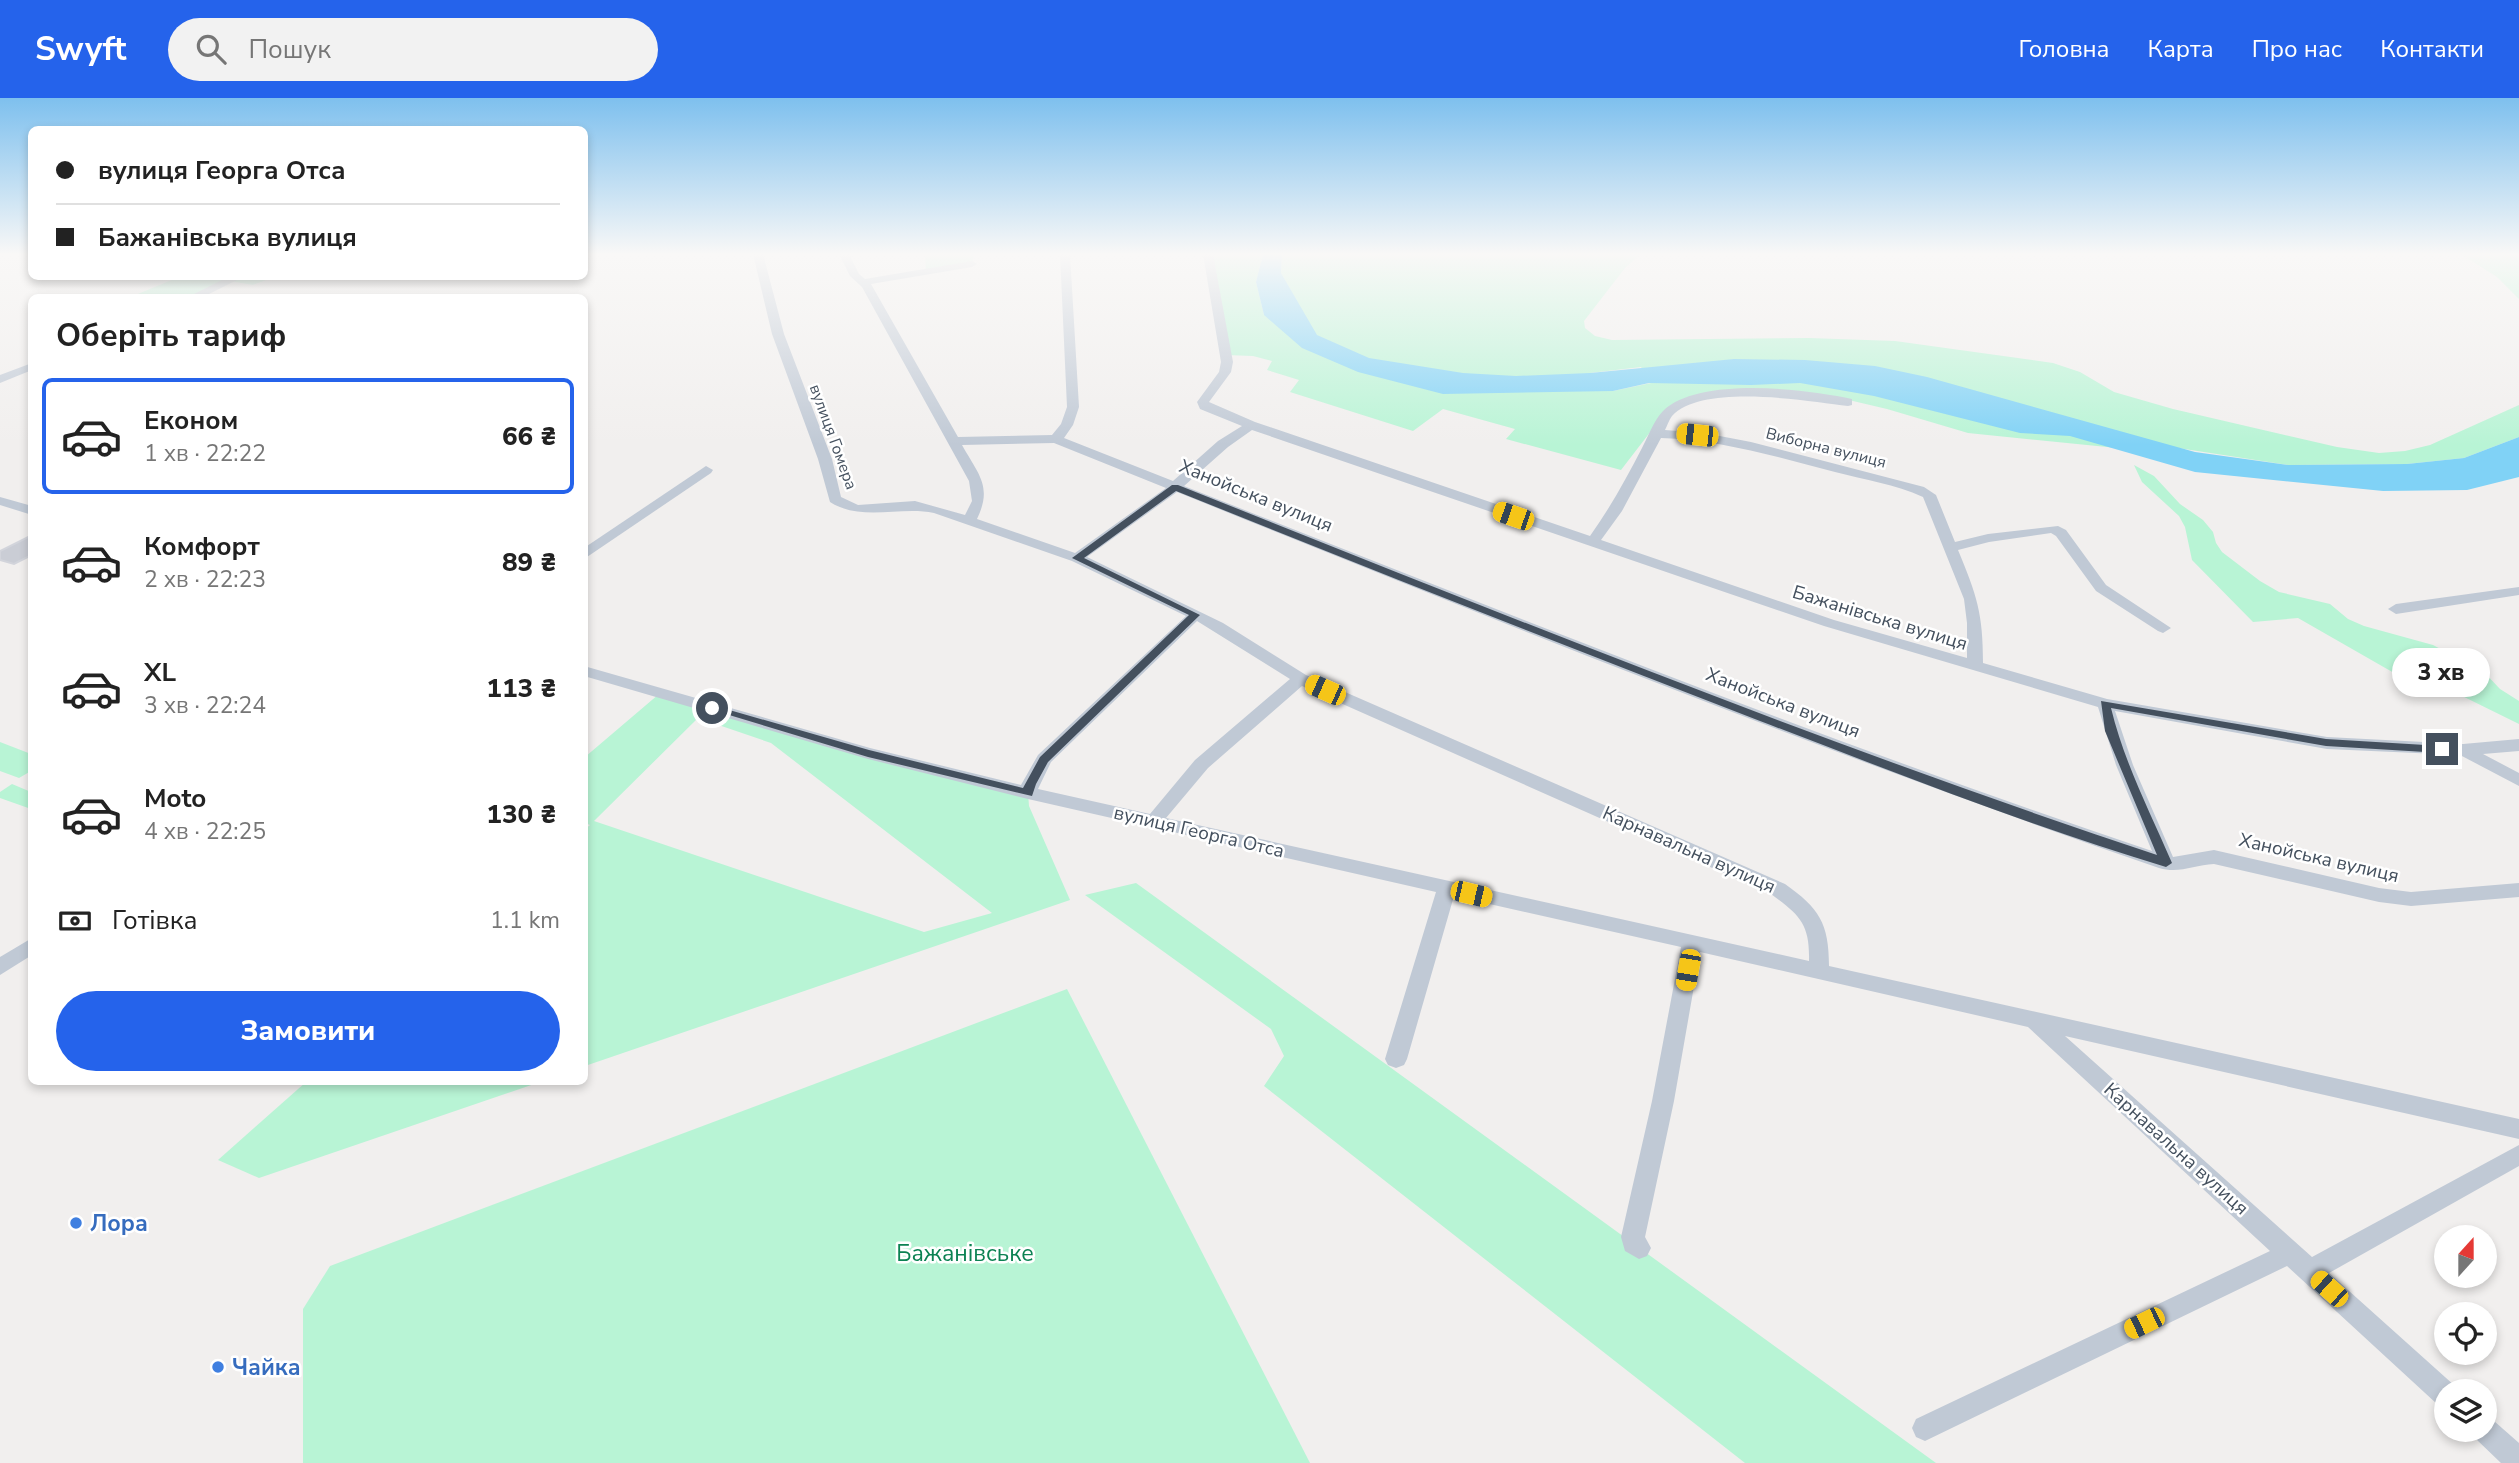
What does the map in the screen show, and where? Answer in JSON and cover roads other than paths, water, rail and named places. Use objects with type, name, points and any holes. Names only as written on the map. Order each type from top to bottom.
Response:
[{"type":"street","name":"вулиця Гомера","points":[[774,318],[825,458],[835,499],[846,507],[858,509],[915,505],[1077,558]]},
{"type":"street","points":[[883,318],[978,489],[979,500],[969,521]]},
{"type":"street","points":[[953,441],[1056,439],[1066,425],[1073,407],[1068,318]]},
{"type":"street","name":"Бажанівська вулиця","points":[[1220,318],[1227,362],[1225,372],[1203,401],[1204,406],[1251,425],[1829,623],[2105,704],[2326,743],[2463,750],[2519,745]]},
{"type":"street","points":[[0,379],[28,368]]},
{"type":"street","name":"Виборна вулиця","points":[[1592,543],[1615,511],[1667,414],[1673,408],[1686,401],[1707,396],[1786,396],[1848,402]]},
{"type":"street","points":[[1077,558],[1175,487],[1223,444],[1251,425]]},
{"type":"street","name":"Виборна вулиця","points":[[1658,434],[1697,435],[1736,443],[1922,491],[1931,497],[1971,599],[1975,623],[1975,668]]},
{"type":"street","name":"Ханойська вулиця","points":[[1056,439],[1521,625],[1804,734],[2004,808],[2166,863],[2183,864],[2198,858],[2214,857],[2411,900],[2519,890]]},
{"type":"street","points":[[588,552],[706,470]]},
{"type":"street","points":[[0,501],[28,510]]},
{"type":"street","points":[[1950,548],[1988,538],[2053,529],[2061,533],[2101,588],[2163,628]]},
{"type":"street","name":"Карнавальна вулиця","points":[[1077,558],[1217,626],[1300,679],[1778,889],[1796,901],[1818,928],[1819,971],[2034,1020],[2434,1384]]},
{"type":"street","points":[[2396,609],[2519,592]]},
{"type":"street","points":[[1028,793],[1030,784],[1044,760],[1195,615]]},
{"type":"street","name":"вулиця Георга Отса","points":[[588,672],[868,753],[1028,793],[1819,971]]},
{"type":"street","points":[[1154,821],[1175,792],[1300,679]]},
{"type":"street","points":[[2105,704],[2111,731],[2129,779],[2166,863]]},
{"type":"street","points":[[2463,750],[2519,780]]},
{"type":"street","points":[[1396,1059],[1447,888]]},
{"type":"street","points":[[1639,1248],[1633,1243],[1633,1237],[1663,1101],[1692,944]]},
{"type":"street","points":[[0,967],[28,947]]},
{"type":"street","points":[[2034,1020],[2519,1129]]},
{"type":"street","points":[[2310,1271],[2519,1155]]},
{"type":"street","points":[[1925,1428],[2290,1253]]},
{"type":"street","points":[[2497,1441],[2519,1461]]},
{"type":"water","points":[[1267,318],[1307,318],[1317,335],[1369,358],[1463,373],[1516,376],[1590,373],[1734,359],[1805,360],[1875,366],[1927,377],[2195,452],[2288,465],[2407,464],[2464,458],[2519,437],[2519,477],[2467,490],[2383,491],[2195,472],[2070,436],[2020,433],[1874,396],[1800,383],[1649,383],[1613,391],[1443,394],[1358,372],[1302,348]]},
{"type":"place","name":"Лора","points":[[76,1223]]},
{"type":"place","name":"Чайка","points":[[218,1367]]},
{"type":"park label","name":"Бажанівське","points":[[965,1253]]}]
